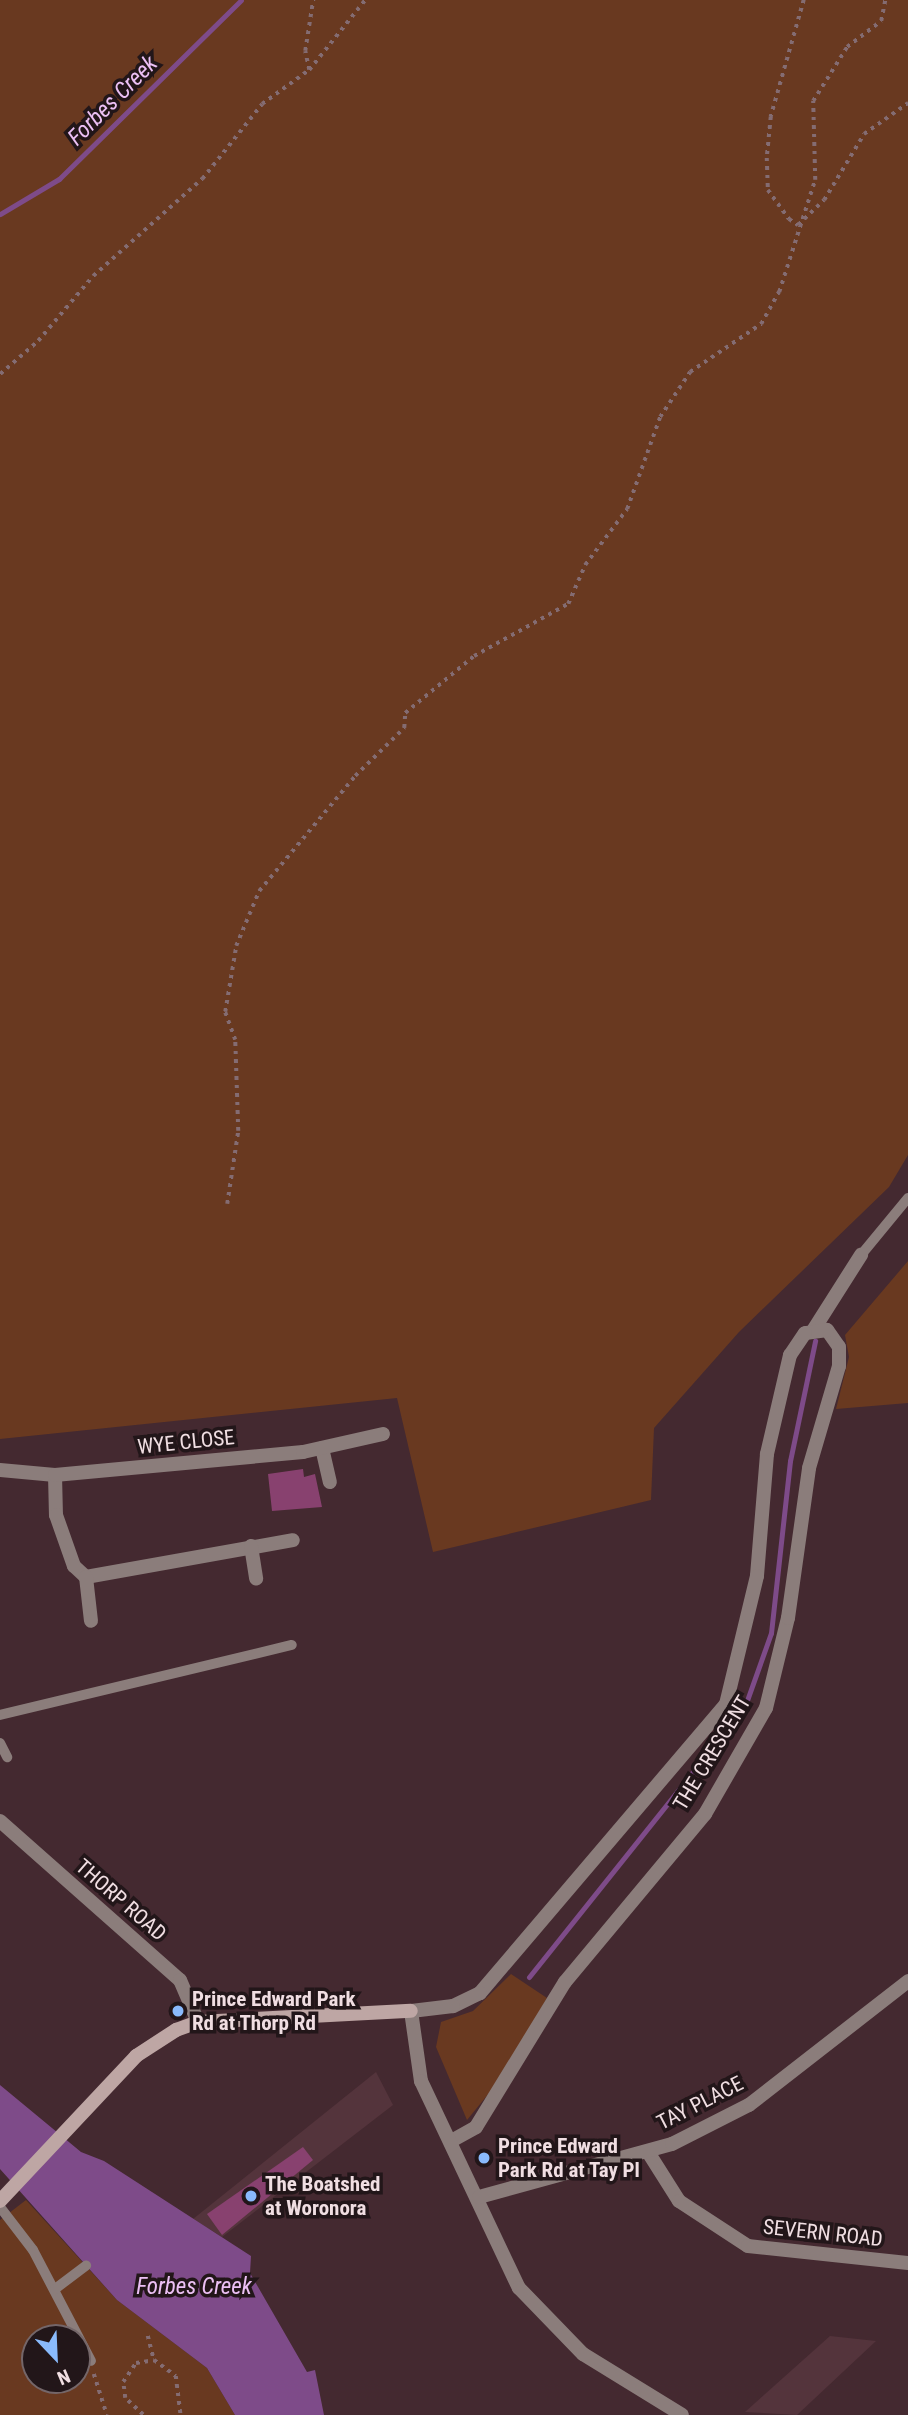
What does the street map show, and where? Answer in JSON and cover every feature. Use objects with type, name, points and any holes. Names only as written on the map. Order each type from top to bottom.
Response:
[{"type":"street","name":"THE CRESCENT","points":[[411,2011],[453,2006],[480,1993],[726,1704],[755,1589],[767,1454],[784,1380],[797,1342],[814,1329],[861,1255]]},
{"type":"street","name":"THE CRESCENT","points":[[453,2140],[476,2127],[565,1982],[705,1814],[766,1707],[788,1618],[809,1468],[839,1366],[833,1334],[814,1329]]},
{"type":"street","name":"WYE CLOSE","points":[[0,1470],[55,1475],[322,1448],[383,1434]]},
{"type":"street","points":[[322,1448],[330,1482]]},
{"type":"street","points":[[55,1475],[56,1515],[74,1566],[86,1577],[91,1621]]},
{"type":"street","points":[[86,1577],[293,1540]]},
{"type":"street","points":[[251,1546],[256,1579]]},
{"type":"street","name":"THORP ROAD","points":[[0,1821],[180,1980],[198,2022]]},
{"type":"street","name":"TAY PLACE","points":[[479,2197],[648,2152],[749,2105],[908,1981]]},
{"type":"street","points":[[0,2201],[143,2050],[198,2022],[411,2011],[421,2081],[453,2140],[505,2262],[537,2313],[583,2354],[681,2415]]},
{"type":"street","name":"SEVERN ROAD","points":[[648,2152],[679,2201],[748,2246],[908,2263]]},
{"type":"lane","points":[[861,1255],[908,1198]]},
{"type":"lane","points":[[0,1715],[292,1645]]},
{"type":"lane","points":[[0,1744],[7,1757]]},
{"type":"lane","points":[[0,2207],[55,2289],[72,2324]]},
{"type":"lane","points":[[55,2289],[86,2266]]},
{"type":"path","points":[[309,70],[305,51],[313,0]]},
{"type":"path","points":[[0,374],[38,341],[93,276],[202,179],[262,104],[309,70],[365,0]]},
{"type":"path","points":[[798,225],[768,190],[767,158],[771,117],[804,0]]},
{"type":"path","points":[[227,1204],[237,1131],[235,1040],[225,1012],[236,946],[259,891],[355,776],[404,728],[405,713],[474,656],[568,604],[585,565],[627,509],[660,417],[690,372],[710,365],[761,324],[779,292],[819,158],[813,101],[847,47],[881,21],[885,0]]},
{"type":"path","points":[[798,225],[824,200],[864,134],[908,103]]},
{"type":"path","points":[[148,2336],[154,2360],[176,2376],[181,2415]]},
{"type":"path","points":[[142,2415],[125,2398],[124,2382],[136,2363],[154,2360]]},
{"type":"path","points":[[91,2361],[107,2415]]},
{"type":"shaded area","points":[[0,0],[908,0],[908,1155],[889,1187],[739,1332],[654,1428],[651,1500],[433,1552],[397,1398],[0,1439]]},
{"type":"shaded area","points":[[908,1261],[908,1403],[836,1409],[849,1357],[845,1335]]},
{"type":"shaded area","points":[[511,1974],[547,1998],[503,2076],[467,2120],[436,2047],[441,2022],[473,2011]]},
{"type":"shaded area","points":[[376,2072],[393,2105],[222,2237],[193,2219]]},
{"type":"shaded area","points":[[26,2200],[117,2300],[207,2368],[235,2415],[0,2415],[0,2220]]},
{"type":"shaded area","points":[[830,2336],[876,2341],[797,2415],[745,2412]]},
{"type":"water","name":"Forbes Creek","points":[[0,2085],[81,2152],[104,2161],[251,2256],[250,2273],[307,2372],[315,2370],[324,2415],[235,2415],[207,2368],[117,2300],[0,2169]]},
{"type":"building","points":[[303,1469],[304,1477],[315,1474],[322,1507],[272,1511],[268,1474]]},
{"type":"building","name":"The Boatshed at Woronora","points":[[303,2147],[313,2160],[222,2235],[207,2214]]},
{"type":"waterway","name":"Forbes Creek","points":[[0,214],[59,179],[241,0]]},
{"type":"waterway","points":[[529,1977],[745,1706],[771,1633],[790,1461],[815,1341]]},
{"type":"place","name":"Prince Edward Park Rd at Thorp Rd","points":[[178,2011]]},
{"type":"place","name":"Prince Edward Park Rd at Tay Pl","points":[[484,2158]]},
{"type":"place","name":"The Boatshed at Woronora","points":[[251,2196]]}]
